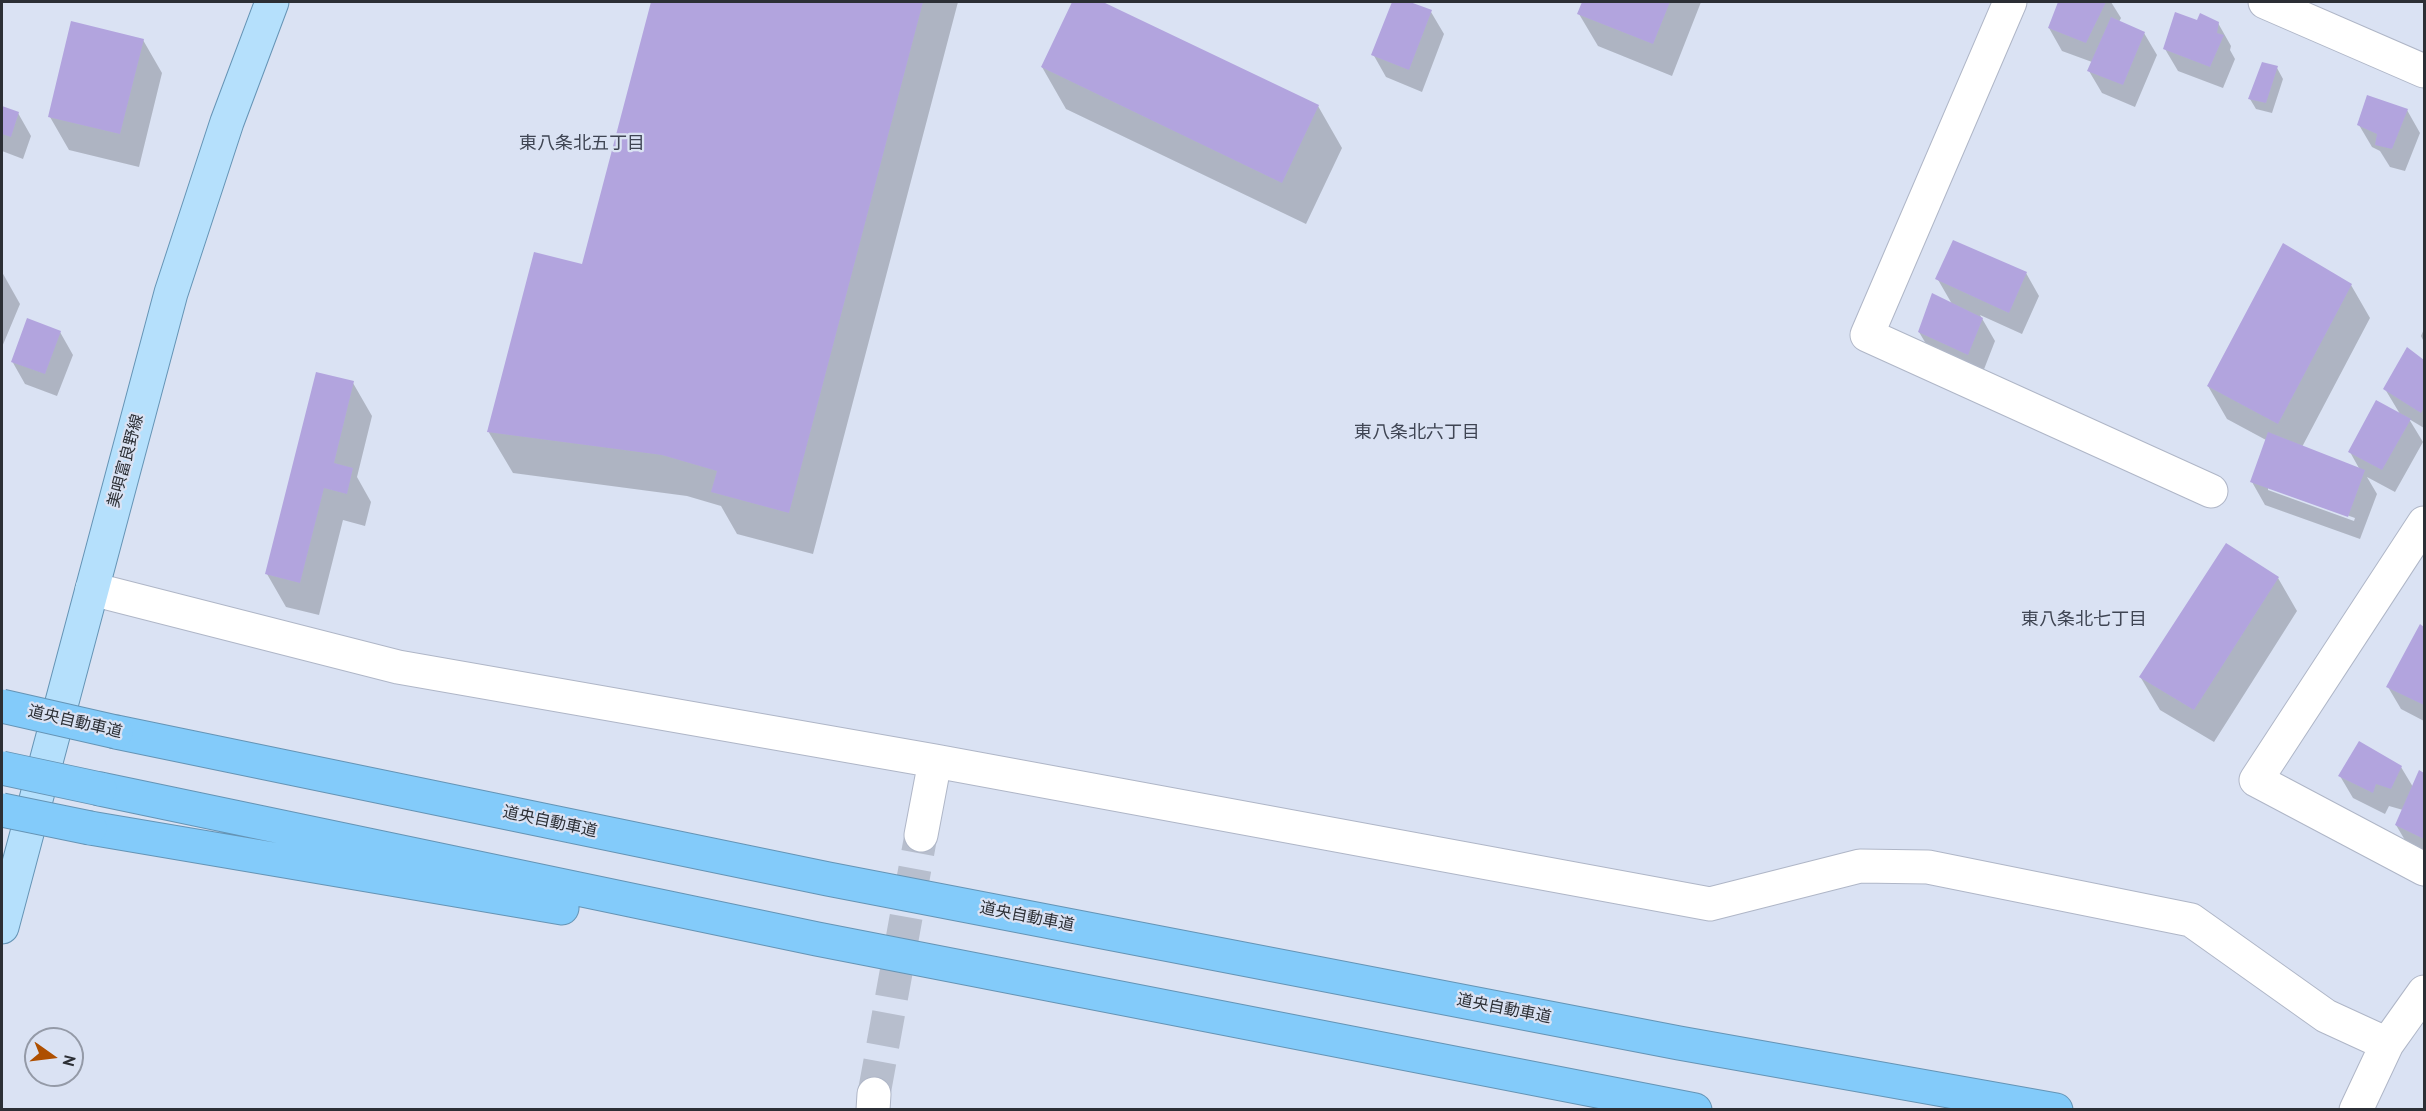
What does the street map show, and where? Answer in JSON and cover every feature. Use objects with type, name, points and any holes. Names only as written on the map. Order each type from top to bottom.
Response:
[{"type":"highway","name":"道央自動車道","points":[[2,706],[116,732],[828,879],[1679,1043],[2056,1110]]},
{"type":"highway","points":[[2,768],[817,939],[1695,1110]]},
{"type":"highway","points":[[2,810],[90,828],[608,915],[817,939]]},
{"type":"main road","name":"美唄富良野線","points":[[2,927],[171,293],[227,122],[272,2]]},
{"type":"street","points":[[2010,2],[1868,335],[2211,491]]},
{"type":"street","points":[[2265,2],[2424,71]]},
{"type":"street","points":[[2424,523],[2256,780],[2424,869]]},
{"type":"street","points":[[92,589],[398,667],[935,760],[1710,904],[1860,866],[1928,867],[2191,920],[2326,1016],[2387,1044]]},
{"type":"street","points":[[921,835],[935,760]]},
{"type":"street","points":[[2356,1110],[2387,1044],[2424,992]]},
{"type":"building","points":[[651,2],[923,2],[789,513],[711,492],[717,471],[662,455],[487,432],[534,252],[582,264]]},
{"type":"building","points":[[1072,2],[1103,2],[1319,105],[1282,183],[1041,67]]},
{"type":"building","points":[[1392,2],[1410,2],[1432,10],[1409,70],[1371,55]]},
{"type":"building","points":[[1582,2],[1670,2],[1653,44],[1577,14]]},
{"type":"building","points":[[2058,2],[2106,2],[2086,43],[2048,28]]},
{"type":"building","points":[[2175,12],[2197,20],[2200,13],[2219,22],[2217,33],[2224,35],[2210,67],[2163,49]]},
{"type":"building","points":[[2111,17],[2145,32],[2123,85],[2087,71]]},
{"type":"building","points":[[71,21],[144,39],[120,134],[48,117]]},
{"type":"building","points":[[2262,62],[2278,66],[2266,103],[2248,99]]},
{"type":"building","points":[[2367,95],[2408,109],[2392,149],[2375,145],[2377,134],[2357,125]]},
{"type":"building","points":[[2,106],[19,112],[11,137],[2,134]]},
{"type":"building","points":[[1953,240],[2027,272],[2009,313],[1935,279]]},
{"type":"building","points":[[2283,243],[2352,284],[2278,424],[2207,386]]},
{"type":"building","points":[[1932,293],[1983,318],[1968,355],[1918,332]]},
{"type":"building","points":[[27,318],[61,331],[45,374],[11,362]]},
{"type":"building","points":[[2407,347],[2424,360],[2424,407],[2421,413],[2383,389]]},
{"type":"building","points":[[316,372],[354,381],[334,463],[353,468],[347,494],[324,488],[300,583],[265,574]]},
{"type":"building","points":[[2376,400],[2411,419],[2382,470],[2348,452]]},
{"type":"building","points":[[2268,432],[2365,470],[2348,517],[2250,482]]},
{"type":"building","points":[[2226,543],[2279,577],[2194,710],[2139,677]]},
{"type":"building","points":[[2420,624],[2424,627],[2424,705],[2386,687]]},
{"type":"building","points":[[2359,741],[2402,766],[2391,789],[2376,784],[2373,793],[2338,776]]},
{"type":"building","points":[[2419,770],[2424,773],[2424,839],[2395,825]]},
{"type":"tunnel","points":[[874,1094],[921,835]]},
{"type":"district","name":"東八条北五丁目","points":[[582,144]]},
{"type":"district","name":"東八条北六丁目","points":[[1417,433]]},
{"type":"district","name":"東八条北七丁目","points":[[2084,620]]}]
